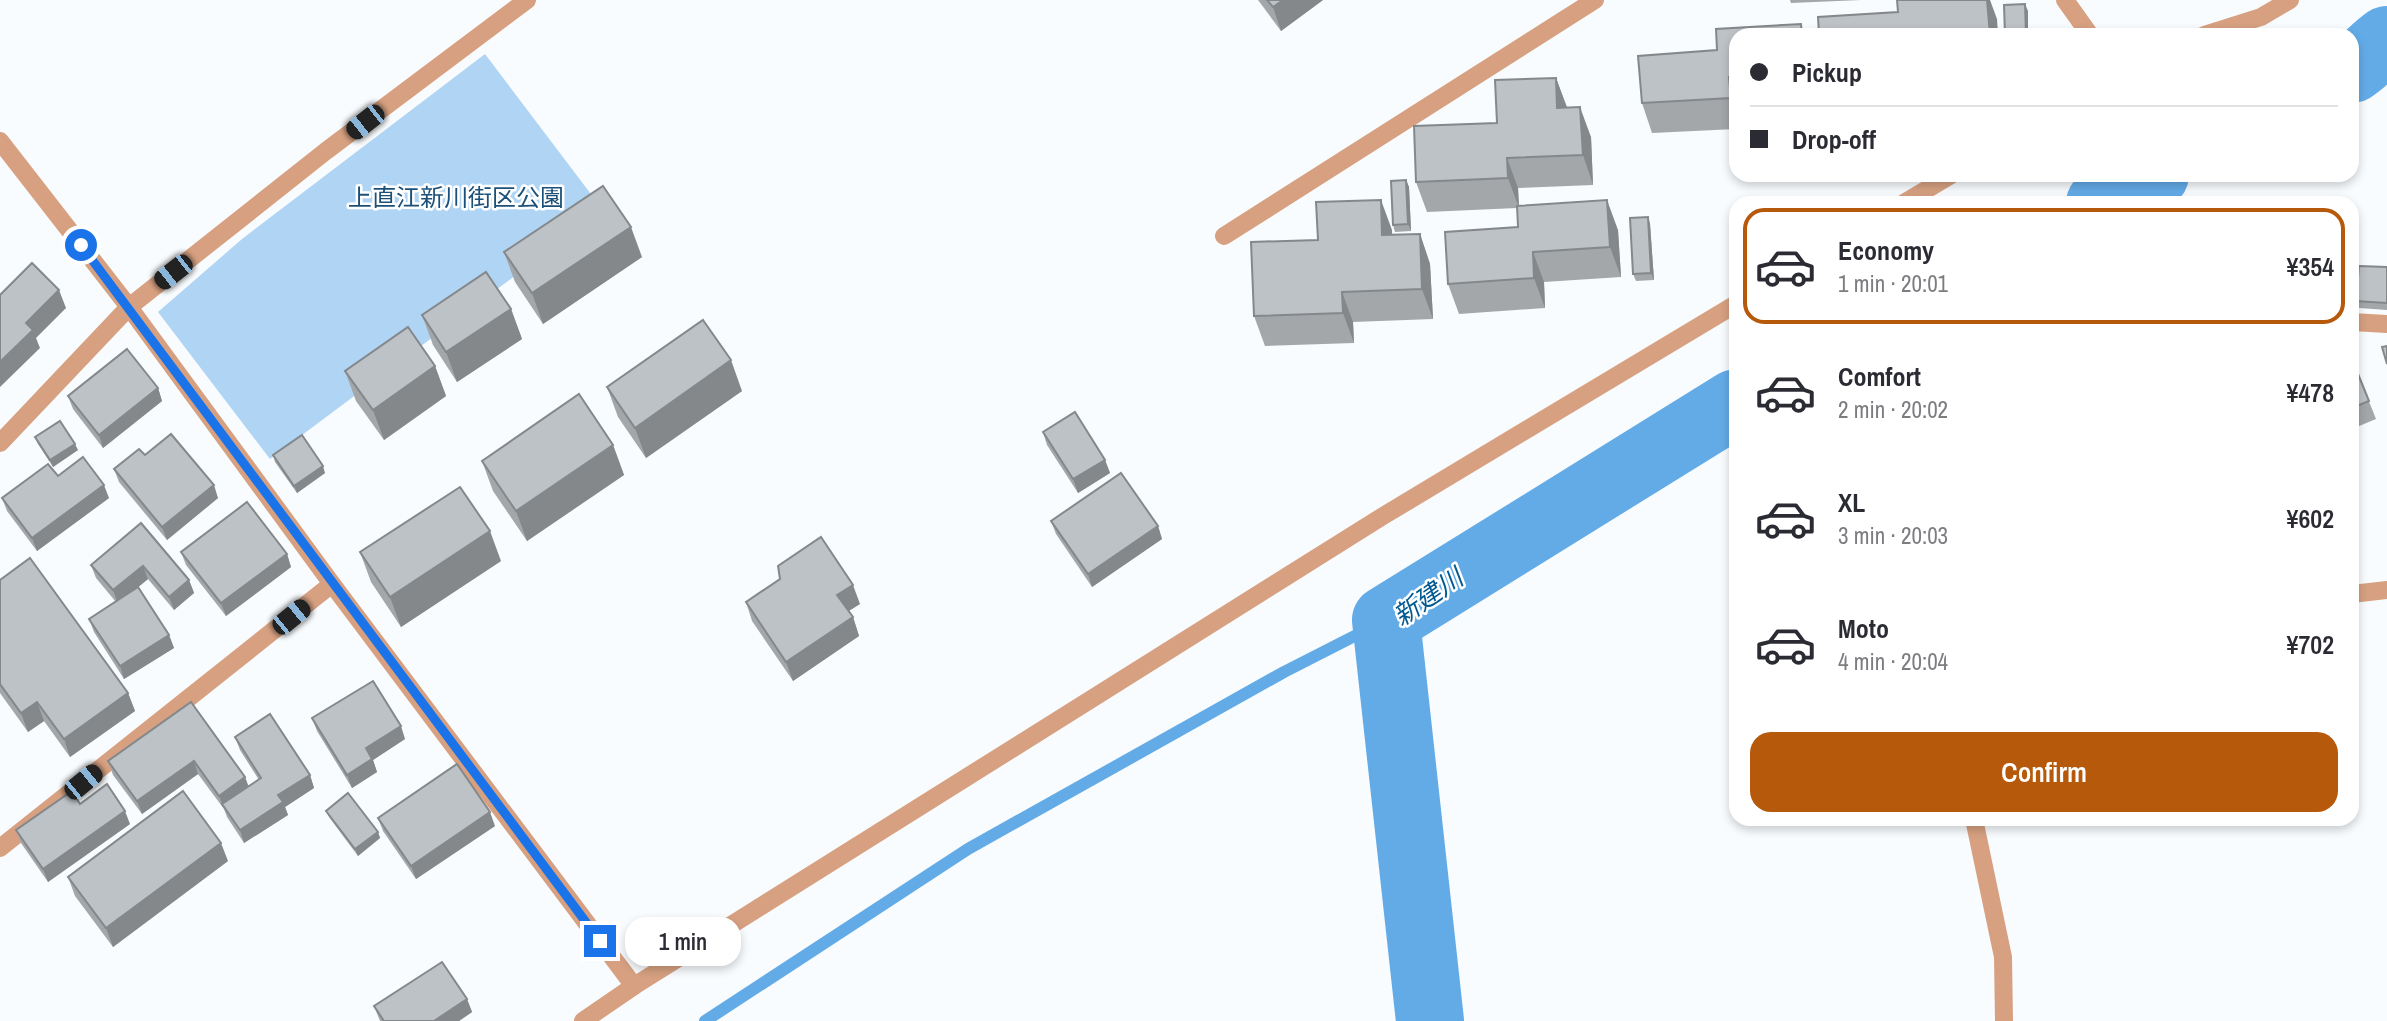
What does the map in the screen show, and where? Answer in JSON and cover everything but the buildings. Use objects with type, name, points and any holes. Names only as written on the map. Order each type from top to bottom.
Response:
[{"type":"street","points":[[0,443],[129,307],[337,143],[527,0]]},
{"type":"street","points":[[1224,236],[1595,0]]},
{"type":"street","points":[[2064,0],[2085,28]]},
{"type":"street","points":[[2226,28],[2261,17],[2290,0]]},
{"type":"street","points":[[0,141],[129,307],[332,584],[634,986]]},
{"type":"street","points":[[1916,196],[1939,182]]},
{"type":"street","points":[[583,1021],[634,986],[1383,516],[1729,308]]},
{"type":"street","points":[[2359,322],[2387,324]]},
{"type":"street","points":[[0,848],[332,584]]},
{"type":"street","points":[[2359,593],[2387,590]]},
{"type":"street","points":[[1975,826],[2003,957],[2004,1021]]},
{"type":"green space","name":"上直江新川街区公園","points":[[485,54],[603,210],[270,459],[158,312],[242,239]]},
{"type":"waterway","name":"新建川","points":[[2359,64],[2387,40]]},
{"type":"waterway","name":"新建川","points":[[2114,196],[2141,182]]},
{"type":"waterway","name":"新建川","points":[[1430,1021],[1386,620],[1729,407]]},
{"type":"waterway","points":[[705,1021],[968,849],[1284,672],[1386,620]]},
{"type":"route","points":[[81,245],[600,941]]}]
